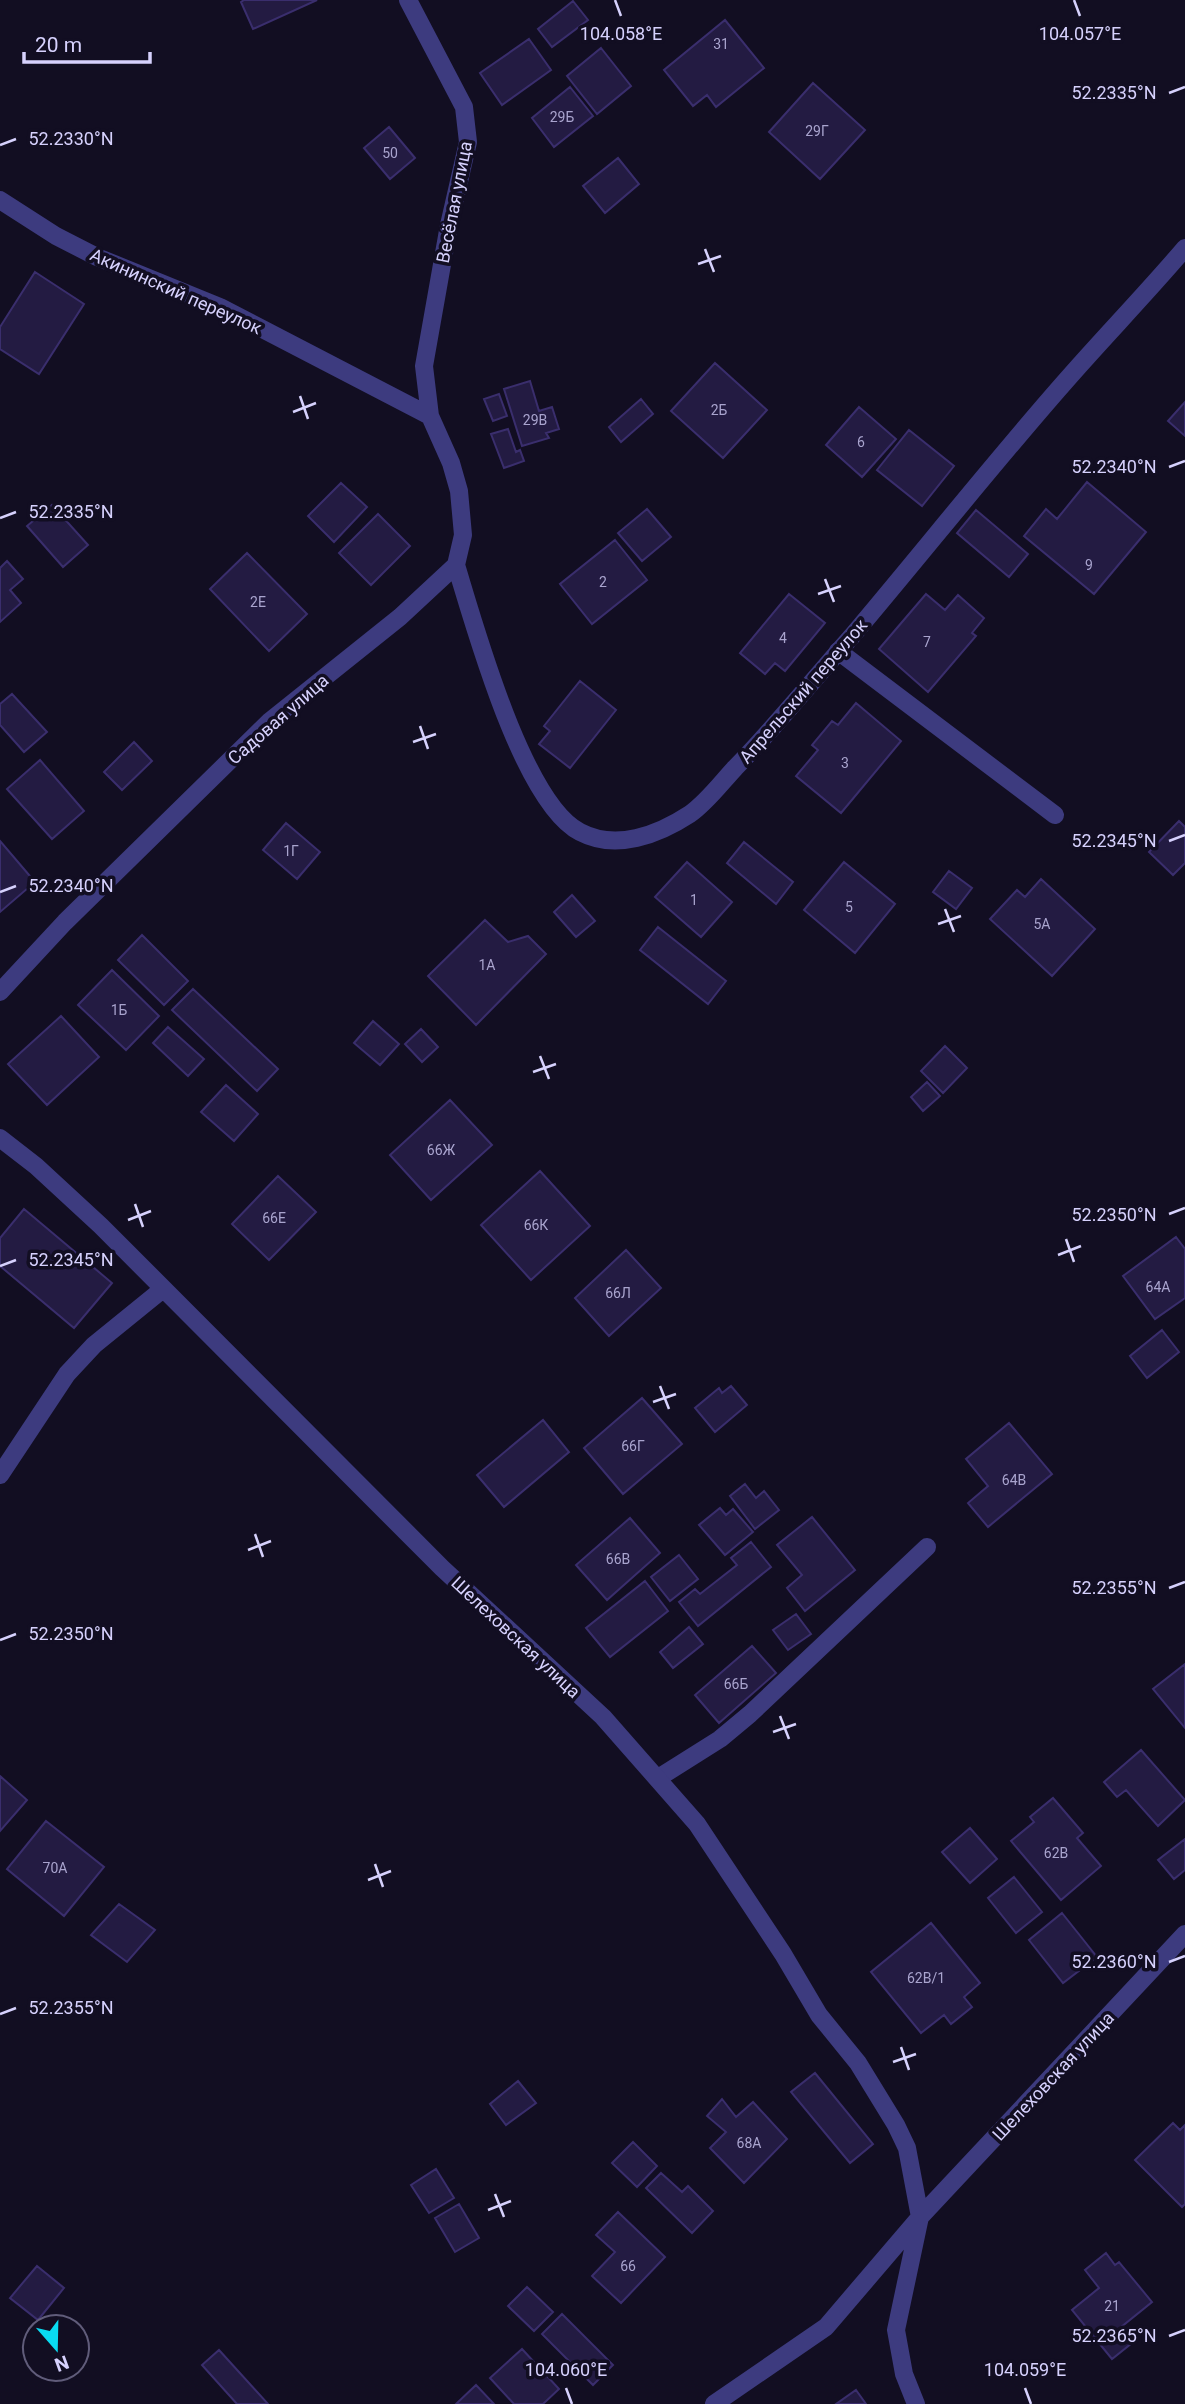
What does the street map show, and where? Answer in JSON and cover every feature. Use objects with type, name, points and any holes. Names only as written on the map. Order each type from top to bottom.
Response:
[{"type":"street","name":"Весёлая улица","points":[[408,0],[464,107],[468,123],[468,142],[426,344],[424,385],[430,416]]},
{"type":"street","name":"Акининский переулок","points":[[0,200],[56,236],[97,257],[220,307],[430,416]]},
{"type":"street","name":"Апрельский переулок","points":[[456,565],[481,644],[515,735],[547,802],[580,833],[613,842],[632,841],[693,812],[767,735],[1061,386],[1185,248]]},
{"type":"street","points":[[430,416],[451,463],[459,491],[463,535],[456,565]]},
{"type":"street","name":"Садовая улица","points":[[0,992],[65,922],[270,722],[400,617],[456,565]]},
{"type":"street","points":[[838,651],[1055,815]]},
{"type":"street","name":"Шелеховская улица","points":[[0,1138],[36,1166],[442,1568],[603,1717],[697,1824],[783,1954],[819,2015],[858,2063],[883,2102],[907,2148],[920,2217],[896,2330],[898,2352],[916,2404]]},
{"type":"street","points":[[0,1475],[67,1374],[94,1345],[163,1289]]},
{"type":"street","points":[[658,1778],[720,1739],[750,1714],[928,1547]]},
{"type":"street","name":"Шелеховская улица","points":[[714,2404],[826,2327],[920,2217],[1185,1934]]},
{"type":"building","points":[[317,0],[253,29],[241,2]]},
{"type":"building","points":[[573,1],[588,20],[552,47],[538,29]]},
{"type":"building","points":[[725,20],[764,68],[716,107],[707,95],[693,106],[664,70]]},
{"type":"building","points":[[529,39],[551,70],[502,105],[480,73]]},
{"type":"building","points":[[601,48],[631,86],[597,114],[567,76]]},
{"type":"building","points":[[813,83],[865,130],[820,179],[769,132]]},
{"type":"building","points":[[570,87],[593,116],[554,147],[532,118]]},
{"type":"building","points":[[389,127],[415,158],[390,179],[364,148]]},
{"type":"building","points":[[618,158],[639,184],[605,213],[583,186]]},
{"type":"building","points":[[35,272],[84,304],[39,374],[0,349],[0,327]]},
{"type":"building","points":[[715,363],[767,410],[723,458],[671,411]]},
{"type":"building","points":[[530,381],[539,411],[552,407],[559,429],[546,433],[549,438],[522,446],[504,389]]},
{"type":"building","points":[[499,394],[507,416],[493,421],[484,399]]},
{"type":"building","points":[[641,399],[653,414],[621,442],[609,427]]},
{"type":"building","points":[[1185,402],[1185,436],[1168,421]]},
{"type":"building","points":[[859,407],[896,439],[862,477],[826,445]]},
{"type":"building","points":[[508,429],[516,452],[520,450],[524,461],[504,468],[491,434]]},
{"type":"building","points":[[909,430],[954,466],[922,506],[877,470]]},
{"type":"building","points":[[1087,482],[1146,532],[1094,594],[1024,536],[1046,509],[1057,519]]},
{"type":"building","points":[[341,483],[367,507],[334,542],[308,516]]},
{"type":"building","points":[[52,505],[88,545],[63,567],[27,526]]},
{"type":"building","points":[[647,509],[671,537],[642,561],[618,533]]},
{"type":"building","points":[[976,510],[1028,554],[1009,577],[957,533]]},
{"type":"building","points":[[378,514],[410,546],[371,585],[339,553]]},
{"type":"building","points":[[615,540],[647,580],[592,624],[560,584]]},
{"type":"building","points":[[247,553],[307,614],[269,651],[210,589]]},
{"type":"building","points":[[7,561],[23,579],[10,590],[21,603],[0,622],[0,568]]},
{"type":"building","points":[[789,594],[825,623],[785,671],[775,663],[765,674],[740,653]]},
{"type":"building","points":[[926,594],[945,610],[958,595],[984,618],[972,633],[976,636],[928,692],[879,649]]},
{"type":"building","points":[[580,681],[616,710],[570,768],[539,744],[550,731],[544,726]]},
{"type":"building","points":[[12,694],[47,732],[24,752],[0,725],[0,704]]},
{"type":"building","points":[[856,703],[901,741],[841,813],[796,776],[818,750],[812,745],[832,721],[838,725]]},
{"type":"building","points":[[134,742],[152,761],[122,790],[104,772]]},
{"type":"building","points":[[40,760],[84,811],[52,839],[7,789]]},
{"type":"building","points":[[1179,821],[1185,827],[1185,863],[1173,875],[1149,852]]},
{"type":"building","points":[[286,823],[320,852],[297,879],[263,850]]},
{"type":"building","points":[[0,841],[35,882],[0,912]]},
{"type":"building","points":[[744,842],[793,882],[776,904],[727,863]]},
{"type":"building","points":[[687,862],[732,902],[701,937],[655,897]]},
{"type":"building","points":[[844,862],[895,904],[855,953],[804,910]]},
{"type":"building","points":[[949,871],[972,888],[956,909],[933,892]]},
{"type":"building","points":[[1041,879],[1095,929],[1052,976],[990,919],[1017,890],[1025,897]]},
{"type":"building","points":[[572,895],[595,921],[576,937],[554,912]]},
{"type":"building","points":[[485,920],[508,942],[528,936],[546,954],[476,1025],[428,976]]},
{"type":"building","points":[[658,927],[726,981],[708,1004],[640,950]]},
{"type":"building","points":[[142,935],[188,981],[164,1005],[118,960]]},
{"type":"building","points":[[112,970],[159,1016],[126,1050],[78,1005]]},
{"type":"building","points":[[193,989],[278,1069],[257,1091],[172,1010]]},
{"type":"building","points":[[61,1016],[99,1057],[47,1105],[8,1064]]},
{"type":"building","points":[[373,1021],[399,1044],[380,1065],[354,1043]]},
{"type":"building","points":[[168,1027],[204,1059],[188,1076],[153,1043]]},
{"type":"building","points":[[421,1029],[438,1047],[422,1062],[405,1044]]},
{"type":"building","points":[[945,1046],[967,1068],[943,1093],[921,1071]]},
{"type":"building","points":[[927,1082],[940,1096],[923,1111],[911,1097]]},
{"type":"building","points":[[226,1085],[258,1114],[234,1141],[201,1112]]},
{"type":"building","points":[[450,1100],[492,1145],[431,1200],[390,1155]]},
{"type":"building","points":[[540,1171],[590,1226],[531,1280],[481,1225]]},
{"type":"building","points":[[278,1176],[316,1212],[269,1260],[232,1224]]},
{"type":"building","points":[[24,1209],[112,1283],[74,1328],[0,1266],[0,1238]]},
{"type":"building","points":[[1176,1237],[1185,1249],[1185,1298],[1155,1319],[1123,1276]]},
{"type":"building","points":[[626,1250],[661,1288],[609,1336],[575,1298]]},
{"type":"building","points":[[1162,1330],[1179,1352],[1147,1378],[1130,1356]]},
{"type":"building","points":[[731,1386],[747,1405],[715,1432],[695,1408],[719,1388],[722,1393]]},
{"type":"building","points":[[642,1398],[682,1444],[623,1494],[584,1448]]},
{"type":"building","points":[[543,1420],[569,1452],[504,1507],[477,1475]]},
{"type":"building","points":[[1009,1423],[1052,1474],[988,1527],[968,1503],[988,1486],[966,1459]]},
{"type":"building","points":[[745,1484],[756,1498],[764,1491],[779,1510],[755,1529],[730,1496]]},
{"type":"building","points":[[720,1508],[726,1515],[733,1509],[753,1532],[725,1555],[699,1525]]},
{"type":"building","points":[[812,1517],[855,1570],[805,1611],[787,1588],[802,1575],[777,1545]]},
{"type":"building","points":[[630,1518],[660,1553],[607,1600],[576,1565]]},
{"type":"building","points":[[751,1542],[771,1567],[698,1626],[679,1602],[695,1589],[700,1594],[737,1565],[731,1558]]},
{"type":"building","points":[[679,1555],[698,1579],[670,1601],[651,1577]]},
{"type":"building","points":[[645,1581],[668,1611],[610,1657],[586,1628]]},
{"type":"building","points":[[796,1614],[811,1634],[788,1650],[773,1630]]},
{"type":"building","points":[[689,1627],[703,1644],[673,1668],[660,1652]]},
{"type":"building","points":[[752,1646],[776,1673],[719,1723],[695,1695]]},
{"type":"building","points":[[1185,1664],[1185,1728],[1153,1689]]},
{"type":"building","points":[[1141,1750],[1185,1800],[1158,1826],[1126,1790],[1117,1797],[1104,1782]]},
{"type":"building","points":[[0,1776],[27,1800],[0,1831]]},
{"type":"building","points":[[1053,1798],[1083,1833],[1077,1838],[1101,1866],[1061,1900],[1011,1841],[1034,1822],[1030,1817]]},
{"type":"building","points":[[46,1821],[104,1867],[64,1916],[7,1869]]},
{"type":"building","points":[[970,1828],[997,1859],[970,1883],[942,1852]]},
{"type":"building","points":[[1185,1839],[1185,1870],[1174,1879],[1158,1860]]},
{"type":"building","points":[[1014,1877],[1042,1912],[1016,1933],[988,1898]]},
{"type":"building","points":[[119,1904],[155,1930],[127,1962],[91,1935]]},
{"type":"building","points":[[1062,1913],[1097,1957],[1063,1983],[1029,1940]]},
{"type":"building","points":[[931,1923],[980,1983],[964,1997],[972,2007],[951,2024],[944,2015],[921,2033],[871,1972]]},
{"type":"building","points":[[815,2073],[873,2144],[850,2163],[791,2092]]},
{"type":"building","points":[[518,2081],[536,2103],[506,2125],[490,2104]]},
{"type":"building","points":[[722,2099],[736,2117],[753,2102],[787,2139],[744,2183],[710,2148],[726,2132],[707,2116]]},
{"type":"building","points":[[1173,2123],[1180,2130],[1185,2125],[1185,2204],[1182,2207],[1135,2160]]},
{"type":"building","points":[[633,2142],[657,2166],[637,2187],[612,2163]]},
{"type":"building","points":[[436,2169],[454,2198],[429,2213],[411,2185]]},
{"type":"building","points":[[661,2173],[682,2192],[688,2186],[713,2211],[692,2233],[646,2188]]},
{"type":"building","points":[[459,2204],[479,2238],[455,2252],[435,2218]]},
{"type":"building","points":[[618,2212],[665,2257],[621,2303],[592,2276],[615,2252],[596,2235]]},
{"type":"building","points":[[1106,2253],[1115,2265],[1119,2262],[1152,2302],[1120,2328],[1132,2343],[1112,2359],[1072,2310],[1099,2288],[1085,2270]]},
{"type":"building","points":[[37,2266],[64,2288],[44,2313],[29,2313],[10,2298]]},
{"type":"building","points":[[527,2287],[553,2312],[534,2331],[508,2306]]},
{"type":"building","points":[[562,2314],[613,2365],[593,2385],[542,2334]]},
{"type":"building","points":[[522,2349],[559,2389],[543,2404],[514,2404],[490,2378]]},
{"type":"building","points":[[219,2350],[268,2404],[237,2404],[202,2365]]},
{"type":"building","points":[[476,2385],[494,2404],[456,2404]]},
{"type":"building","points":[[856,2390],[866,2404],[836,2404]]}]
